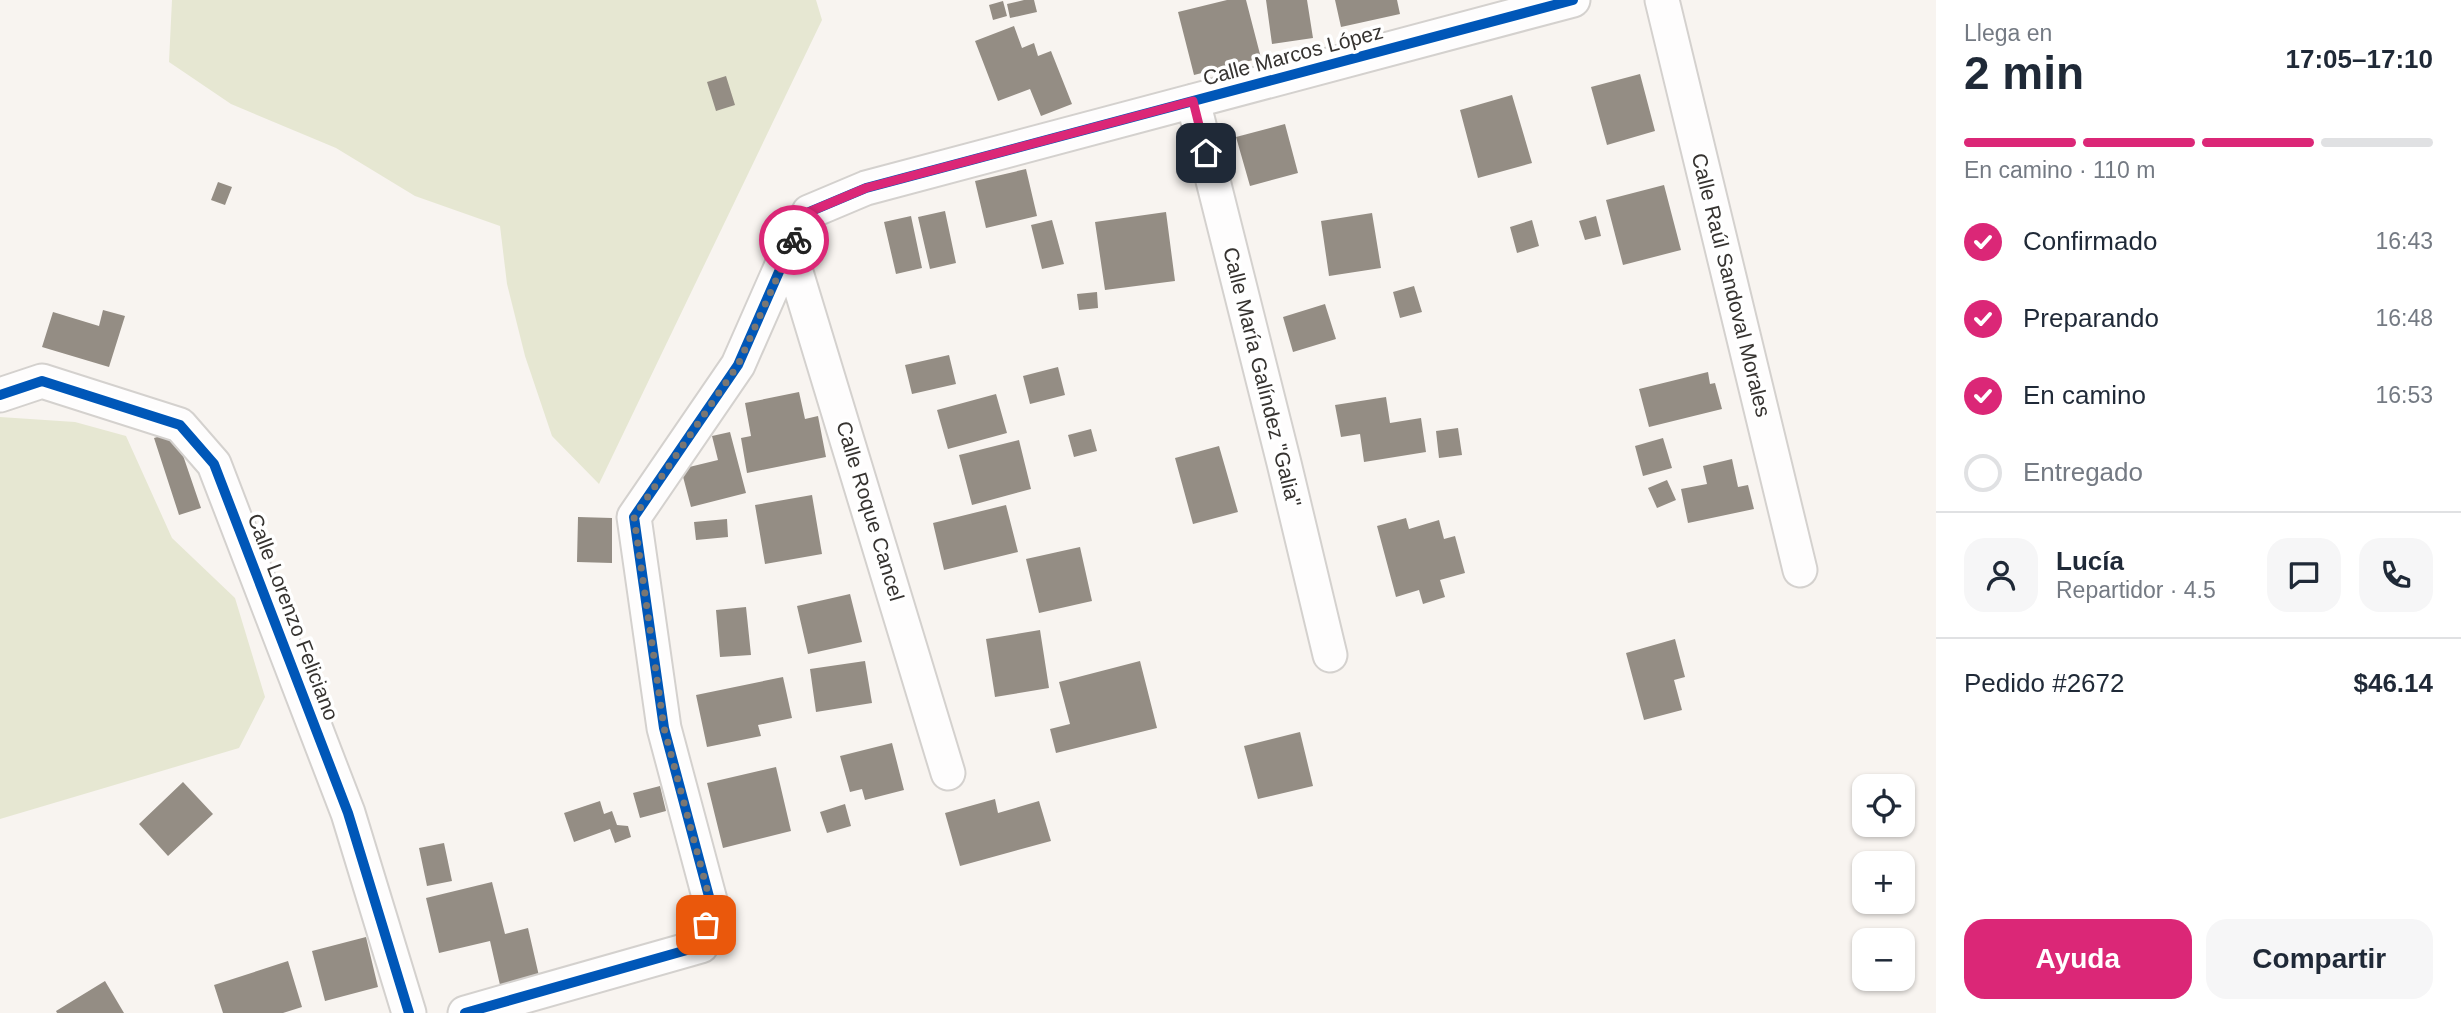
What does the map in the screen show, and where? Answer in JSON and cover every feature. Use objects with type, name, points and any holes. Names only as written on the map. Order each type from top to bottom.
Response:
[{"type":"street","name":"Calle Marcos López","points":[[465,1013],[701,946],[711,904],[664,728],[634,517],[738,365],[789,249],[809,212],[866,188],[1573,0]]},
{"type":"street","name":"Calle Raúl Sandoval Morales","points":[[1662,0],[1800,570]]},
{"type":"street","name":"Calle María Galíndez \"Galia\"","points":[[1193,101],[1330,654]]},
{"type":"street","name":"Calle Roque Cancel","points":[[789,249],[948,773]]},
{"type":"street","name":"Calle Lorenzo Feliciano","points":[[0,395],[42,381],[180,425],[214,464],[348,813],[409,1013]]},
{"type":"green space","points":[[172,0],[816,0],[822,20],[599,484],[552,436],[525,356],[507,284],[500,226],[415,196],[336,148],[231,104],[169,62]]},
{"type":"green space","points":[[0,417],[75,422],[126,436],[172,538],[235,598],[265,697],[239,748],[0,819]]},
{"type":"building","points":[[1034,0],[1037,12],[1010,18],[1007,4]]},
{"type":"building","points":[[1227,0],[1246,0],[1261,58],[1194,75],[1178,12]]},
{"type":"building","points":[[1266,0],[1307,0],[1313,38],[1272,44]]},
{"type":"building","points":[[1335,0],[1397,0],[1400,14],[1341,27]]},
{"type":"building","points":[[1003,1],[1007,16],[993,20],[989,5]]},
{"type":"building","points":[[1014,26],[1022,48],[1034,43],[1038,56],[1051,51],[1072,104],[1041,116],[1030,89],[998,101],[975,41]]},
{"type":"building","points":[[1640,74],[1655,131],[1607,145],[1591,87]]},
{"type":"building","points":[[726,76],[735,105],[716,111],[707,82]]},
{"type":"building","points":[[1512,95],[1532,163],[1478,178],[1460,110]]},
{"type":"building","points":[[1285,124],[1298,173],[1250,186],[1236,137]]},
{"type":"building","points":[[1026,169],[1037,216],[986,228],[975,181]]},
{"type":"building","points":[[218,182],[232,187],[225,205],[211,200]]},
{"type":"building","points":[[1664,185],[1681,250],[1623,265],[1606,200]]},
{"type":"building","points":[[945,211],[956,263],[930,269],[918,217]]},
{"type":"building","points":[[1166,212],[1175,281],[1105,290],[1095,222]]},
{"type":"building","points":[[1372,213],[1381,268],[1329,276],[1321,221]]},
{"type":"building","points":[[911,216],[922,268],[896,274],[884,222]]},
{"type":"building","points":[[1596,216],[1601,236],[1585,240],[1579,221]]},
{"type":"building","points":[[1052,220],[1064,264],[1042,269],[1031,225]]},
{"type":"building","points":[[1532,220],[1539,246],[1517,253],[1510,227]]},
{"type":"building","points":[[1414,286],[1422,312],[1400,318],[1393,292]]},
{"type":"building","points":[[1097,292],[1098,308],[1079,310],[1077,294]]},
{"type":"building","points":[[1325,304],[1336,339],[1293,352],[1283,317]]},
{"type":"building","points":[[103,310],[125,316],[109,367],[42,347],[53,312],[99,326]]},
{"type":"building","points":[[949,355],[956,384],[912,394],[905,365]]},
{"type":"building","points":[[1058,367],[1065,395],[1030,404],[1023,376]]},
{"type":"building","points":[[1708,372],[1710,384],[1715,383],[1722,409],[1649,427],[1639,389]]},
{"type":"building","points":[[799,392],[805,419],[818,416],[826,457],[747,473],[741,438],[751,436],[745,403]]},
{"type":"building","points":[[996,394],[1007,433],[948,449],[937,410]]},
{"type":"building","points":[[1386,397],[1390,423],[1421,418],[1426,452],[1364,462],[1360,434],[1341,437],[1335,405]]},
{"type":"building","points":[[1458,428],[1462,455],[1439,458],[1436,431]]},
{"type":"building","points":[[1091,429],[1097,451],[1074,457],[1068,435]]},
{"type":"building","points":[[175,432],[201,508],[179,515],[154,438]]},
{"type":"building","points":[[730,432],[746,493],[691,507],[681,469],[718,460],[712,436]]},
{"type":"building","points":[[1663,438],[1672,468],[1643,476],[1635,446]]},
{"type":"building","points":[[1019,440],[1031,489],[972,505],[959,455]]},
{"type":"building","points":[[1219,446],[1238,512],[1193,524],[1175,458]]},
{"type":"building","points":[[1732,459],[1738,487],[1748,485],[1754,509],[1688,523],[1681,489],[1707,484],[1703,466]]},
{"type":"building","points":[[1667,480],[1676,500],[1657,508],[1648,488]]},
{"type":"building","points":[[812,495],[822,554],[765,564],[755,505]]},
{"type":"building","points":[[1006,505],[1018,552],[944,570],[933,523]]},
{"type":"building","points":[[578,517],[612,518],[612,563],[577,562]]},
{"type":"building","points":[[1406,518],[1409,529],[1439,520],[1444,539],[1455,536],[1465,573],[1440,580],[1445,597],[1423,604],[1419,590],[1396,597],[1377,526]]},
{"type":"building","points":[[727,519],[728,537],[696,540],[694,522]]},
{"type":"building","points":[[1080,547],[1092,601],[1039,613],[1026,559]]},
{"type":"building","points":[[850,594],[862,642],[808,654],[797,606]]},
{"type":"building","points":[[746,607],[751,655],[720,657],[716,610]]},
{"type":"building","points":[[1040,630],[1049,688],[995,697],[986,639]]},
{"type":"building","points":[[1675,639],[1685,677],[1674,680],[1682,710],[1644,720],[1626,653]]},
{"type":"building","points":[[865,661],[872,703],[816,712],[810,669]]},
{"type":"building","points":[[1140,661],[1157,728],[1056,753],[1050,729],[1070,724],[1059,682]]},
{"type":"building","points":[[783,677],[792,718],[758,725],[761,736],[707,747],[696,695]]},
{"type":"building","points":[[1300,732],[1313,786],[1258,799],[1244,746]]},
{"type":"building","points":[[892,743],[904,790],[865,800],[862,789],[850,792],[840,756]]},
{"type":"building","points":[[776,767],[791,831],[723,848],[707,783]]},
{"type":"building","points":[[183,782],[213,814],[168,856],[139,824]]},
{"type":"building","points":[[660,786],[666,811],[640,818],[633,793]]},
{"type":"building","points":[[995,799],[998,813],[1039,801],[1051,841],[960,866],[945,813]]},
{"type":"building","points":[[600,801],[604,814],[612,811],[617,825],[628,826],[631,837],[615,843],[610,829],[574,842],[564,813]]},
{"type":"building","points":[[845,804],[851,826],[827,833],[820,812]]},
{"type":"building","points":[[444,843],[452,881],[427,886],[419,848]]},
{"type":"building","points":[[492,882],[505,934],[528,928],[539,976],[500,985],[490,941],[439,953],[426,898]]},
{"type":"building","points":[[366,937],[378,987],[325,1001],[312,951]]},
{"type":"building","points":[[288,961],[302,1007],[283,1013],[223,1013],[214,985]]},
{"type":"building","points":[[105,981],[124,1013],[57,1013],[56,1011]]},
{"type":"cycle path","points":[[465,1013],[701,946],[711,904],[664,728],[634,517],[738,365],[789,249],[809,212],[866,188],[1573,0]]},
{"type":"cycle path","points":[[0,395],[42,381],[180,425],[214,464],[348,813],[409,1013]]},
{"type":"way so far","points":[[706,925],[711,904],[664,728],[634,517],[738,365],[794,240]]},
{"type":"route","points":[[794,240],[809,212],[866,188],[1193,101],[1206,153]]}]
